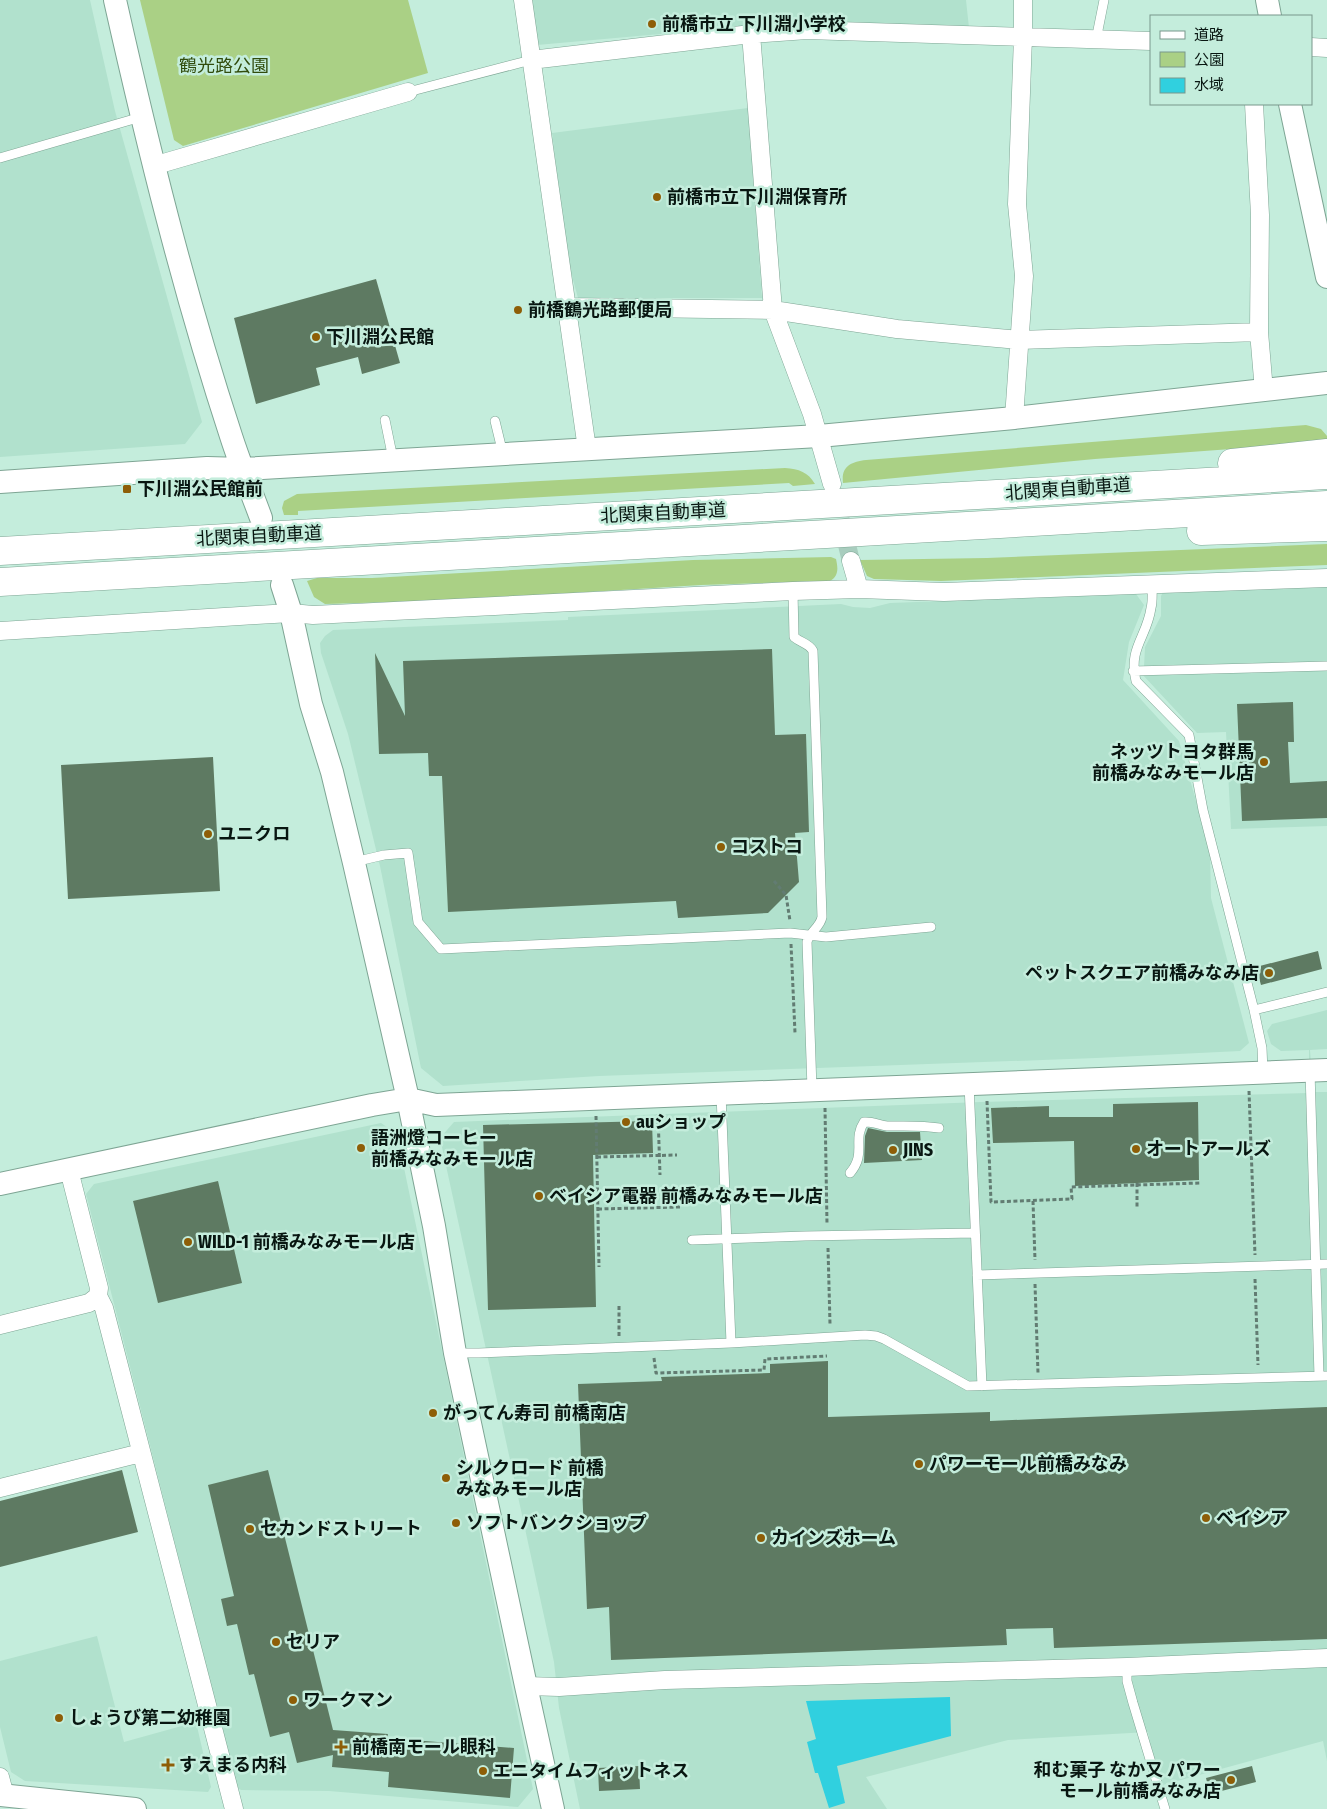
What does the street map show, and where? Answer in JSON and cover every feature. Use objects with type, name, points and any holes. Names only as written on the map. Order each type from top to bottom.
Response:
[{"type":"highway","name":"北関東自動車道","points":[[0,551],[910,499],[1193,467],[1325,464]]},
{"type":"highway","name":"北関東自動車道","points":[[0,582],[1327,505]]},
{"type":"highway","points":[[945,527],[1196,531],[1327,527]]},
{"type":"street","points":[[115,0],[153,166],[187,293],[231,438],[261,518]]},
{"type":"street","points":[[523,0],[587,448]]},
{"type":"street","points":[[1014,418],[1024,276],[1017,204],[1023,0]]},
{"type":"street","points":[[1267,0],[1270,15]]},
{"type":"street","points":[[531,60],[751,34],[807,30],[1150,41]]},
{"type":"street","points":[[751,34],[772,310],[820,436],[832,484]]},
{"type":"street","points":[[1312,47],[1327,48]]},
{"type":"street","points":[[153,166],[408,92]]},
{"type":"street","points":[[1254,105],[1260,214],[1259,332],[1264,391]]},
{"type":"street","points":[[1290,105],[1327,277]]},
{"type":"street","points":[[566,307],[772,310],[897,329],[1019,340],[1259,332]]},
{"type":"street","points":[[0,482],[206,468],[243,468],[503,455],[587,448],[820,436],[1014,418],[1327,383]]},
{"type":"street","points":[[851,561],[859,589]]},
{"type":"street","points":[[0,631],[291,613],[313,615],[793,590],[859,589],[944,592],[1327,578]]},
{"type":"street","points":[[282,585],[291,613],[311,704],[332,772],[408,1099],[434,1226],[455,1352],[554,1809]]},
{"type":"street","points":[[0,1184],[408,1099],[436,1105],[970,1084],[1256,1080],[1319,1070]]},
{"type":"street","points":[[0,1325],[89,1303],[98,1296],[100,1288],[69,1170]]},
{"type":"street","points":[[98,1296],[104,1308],[234,1809]]},
{"type":"street","points":[[0,1488],[141,1453]]},
{"type":"street","points":[[526,1686],[559,1687],[676,1680],[1127,1667],[1327,1658]]},
{"type":"street","points":[[2,1789],[135,1809]]},
{"type":"lane","points":[[1096,40],[1104,0]]},
{"type":"lane","points":[[408,92],[531,60]]},
{"type":"lane","points":[[0,158],[141,117]]},
{"type":"lane","points":[[385,420],[393,459]]},
{"type":"lane","points":[[494,420],[503,455]]},
{"type":"lane","points":[[1152,584],[1151,609],[1136,647],[1134,671],[1136,681],[1189,735],[1203,810],[1262,1048],[1256,1080]]},
{"type":"lane","points":[[793,590],[794,637],[799,642],[807,644],[813,651],[822,917],[819,926],[810,934],[807,942],[812,1091]]},
{"type":"lane","points":[[1134,671],[1327,666]]},
{"type":"lane","points":[[354,862],[384,855],[408,853],[418,922],[441,949],[790,933],[826,937],[931,927]]},
{"type":"lane","points":[[1254,1010],[1327,992]]},
{"type":"lane","points":[[455,1352],[479,1353],[876,1336],[968,1386],[1323,1376],[1315,1264],[1319,1070]]},
{"type":"lane","points":[[970,1084],[982,1386]]},
{"type":"lane","points":[[721,1094],[731,1343]]},
{"type":"lane","points":[[850,1172],[857,1164],[859,1158],[860,1130],[864,1122],[885,1126],[920,1125],[939,1128]]},
{"type":"lane","points":[[692,1240],[975,1233]]},
{"type":"lane","points":[[977,1275],[1327,1264]]},
{"type":"lane","points":[[1127,1667],[1127,1681],[1132,1703],[1165,1809]]},
{"type":"path","points":[[774,881],[786,895],[790,933],[795,1039]]},
{"type":"path","points":[[1256,1080],[1255,1266],[1258,1378]]},
{"type":"path","points":[[986,1098],[991,1202],[1072,1199],[1072,1187],[1200,1183]]},
{"type":"path","points":[[658,1111],[660,1175]]},
{"type":"path","points":[[596,1113],[599,1266]]},
{"type":"path","points":[[597,1158],[677,1154]]},
{"type":"path","points":[[1137,1184],[1137,1208]]},
{"type":"path","points":[[1033,1201],[1039,1384]]},
{"type":"path","points":[[598,1209],[681,1207]]},
{"type":"path","points":[[618,1306],[620,1347]]},
{"type":"path","points":[[646,1358],[655,1358],[656,1373],[764,1370],[765,1359],[827,1356]]},
{"type":"shaded area","points":[[0,0],[90,0],[115,111],[202,422],[185,444],[0,457]]},
{"type":"shaded area","name":"前橋市立 下川淵小学校","points":[[531,0],[966,0],[969,28],[806,21],[537,45]]},
{"type":"shaded area","name":"前橋市立下川淵保育所","points":[[748,108],[762,298],[578,298],[568,261],[552,133]]},
{"type":"shaded area","points":[[1327,586],[1327,662],[1144,667],[1145,647],[1161,616],[1161,596],[1163,592]]},
{"type":"shaded area","points":[[1136,594],[1144,605],[1129,642],[1123,680],[1179,741],[1210,850],[1211,898],[1249,1043],[1240,1051],[599,1076],[443,1086],[421,1068],[380,866],[348,734],[321,653],[320,643],[333,630],[568,620],[568,617],[841,604],[870,608],[890,603]]},
{"type":"shaded area","points":[[1327,670],[1327,826],[1231,829],[1226,732],[1197,733],[1141,673]]},
{"type":"shaded area","name":"パワーモール前橋みなみ","points":[[1327,1010],[1327,1049],[1310,1050],[1313,1092],[1327,1092],[1327,1761],[1323,1741],[1159,1786],[1148,1732],[1008,1740],[866,1777],[887,1809],[580,1809],[559,1708],[554,1662],[440,1138],[454,1122],[981,1102],[1309,1093],[1309,1050],[1281,1051],[1271,1044],[1267,1031],[1272,1024]]},
{"type":"shaded area","points":[[381,1123],[397,1134],[533,1789],[518,1807],[329,1791],[241,1790],[237,1787],[86,1194],[94,1184]]},
{"type":"shaded area","name":"しょうび第二幼稚園","points":[[97,1636],[124,1742],[196,1722],[211,1787],[208,1792],[25,1781],[11,1772],[0,1727],[0,1661]]},
{"type":"green space","name":"鶴光路公園","points":[[140,0],[408,0],[428,73],[183,146],[174,140]]},
{"type":"green space","points":[[1306,425],[1321,429],[1327,436],[1327,442],[1095,459],[843,483],[845,469],[848,466],[866,460]]},
{"type":"green space","points":[[785,468],[803,472],[815,484],[793,486],[789,483],[298,511],[298,515],[284,515],[282,508],[284,501],[297,494]]},
{"type":"green space","points":[[1327,544],[1327,565],[941,581],[874,579],[867,576],[860,560],[987,558]]},
{"type":"green space","points":[[831,557],[836,559],[837,569],[835,577],[830,581],[701,585],[461,600],[325,604],[314,597],[307,581],[317,578],[372,578],[693,560]]},
{"type":"water","points":[[950,1697],[951,1736],[837,1766],[845,1803],[829,1808],[818,1773],[815,1773],[807,1742],[816,1739],[806,1701]]},
{"type":"building","name":"下川淵公民館","points":[[376,279],[400,363],[362,374],[358,357],[316,368],[320,385],[256,404],[234,318]]},
{"type":"building","points":[[772,649],[775,735],[806,734],[809,832],[795,833],[799,882],[768,913],[678,918],[676,901],[448,912],[442,776],[429,776],[428,753],[379,754],[375,653],[405,716],[403,661]]},
{"type":"building","name":"ネッツトヨタ群馬 前橋みなみモール店","points":[[1293,702],[1294,742],[1288,742],[1290,783],[1327,781],[1327,818],[1242,821],[1237,704]]},
{"type":"building","points":[[213,757],[220,891],[68,899],[61,765]]},
{"type":"building","points":[[1318,951],[1322,969],[1261,985],[1256,967]]},
{"type":"building","name":"オートアールズ","points":[[1198,1102],[1199,1180],[1075,1186],[1074,1141],[993,1143],[991,1108],[1049,1106],[1049,1117],[1113,1117],[1113,1104]]},
{"type":"building","name":"ベイシア電器 前橋みなみモール店","points":[[652,1121],[653,1153],[593,1155],[596,1307],[488,1310],[483,1125]]},
{"type":"building","name":"JINS","points":[[868,1128],[887,1132],[920,1132],[922,1160],[864,1163],[865,1136]]},
{"type":"building","name":"WILD-1 前橋みなみモール店","points":[[218,1181],[242,1283],[158,1303],[133,1201]]},
{"type":"building","points":[[828,1361],[828,1417],[990,1412],[990,1421],[1327,1407],[1327,1639],[1054,1648],[1053,1628],[1006,1629],[1007,1645],[611,1660],[609,1607],[587,1609],[578,1384],[662,1381],[661,1377],[770,1373],[770,1364]]},
{"type":"building","points":[[122,1470],[138,1532],[0,1567],[0,1501]]},
{"type":"building","points":[[268,1470],[333,1730],[388,1734],[387,1738],[514,1748],[510,1798],[388,1787],[389,1772],[332,1767],[333,1755],[297,1763],[289,1732],[270,1737],[254,1674],[249,1675],[237,1624],[227,1626],[221,1599],[234,1596],[208,1485]]},
{"type":"building","points":[[639,1766],[640,1789],[599,1791],[598,1768]]},
{"type":"building","name":"和む菓子 なか又 パワー モール前橋みなみ店","points":[[1252,1766],[1256,1782],[1210,1794],[1206,1778]]},
{"type":"tunnel","points":[[834,493],[851,561]]},
{"type":"place","name":"前橋市立 下川淵小学校","points":[[652,24]]},
{"type":"place","name":"前橋市立下川淵保育所","points":[[657,197]]},
{"type":"place","name":"前橋鶴光路郵便局","points":[[518,310]]},
{"type":"place","name":"下川淵公民館","points":[[316,337]]},
{"type":"place","name":"下川淵公民館前","points":[[127,489]]},
{"type":"place","name":"ネッツトヨタ群馬 前橋みなみモール店","points":[[1264,762]]},
{"type":"place","name":"ユニクロ","points":[[208,834]]},
{"type":"place","name":"コストコ","points":[[721,847]]},
{"type":"place","name":"ペットスクエア前橋みなみ店","points":[[1269,973]]},
{"type":"place","name":"auショップ","points":[[626,1122]]},
{"type":"place","name":"語洲燈コーヒー 前橋みなみモール店","points":[[361,1148]]},
{"type":"place","name":"オートアールズ","points":[[1136,1149]]},
{"type":"place","name":"JINS","points":[[893,1150]]},
{"type":"place","name":"ベイシア電器 前橋みなみモール店","points":[[539,1196]]},
{"type":"place","name":"WILD-1 前橋みなみモール店","points":[[188,1242]]},
{"type":"place","name":"がってん寿司 前橋南店","points":[[433,1413]]},
{"type":"place","name":"パワーモール前橋みなみ","points":[[919,1464]]},
{"type":"place","name":"シルクロード 前橋 みなみモール店","points":[[446,1478]]},
{"type":"place","name":"ベイシア","points":[[1206,1518]]},
{"type":"place","name":"ソフトバンクショップ","points":[[456,1523]]},
{"type":"place","name":"セカンドストリート","points":[[250,1529]]},
{"type":"place","name":"カインズホーム","points":[[761,1538]]},
{"type":"place","name":"セリア","points":[[276,1642]]},
{"type":"place","name":"ワークマン","points":[[293,1700]]},
{"type":"place","name":"しょうび第二幼稚園","points":[[59,1718]]},
{"type":"place","name":"前橋南モール眼科","points":[[341,1747]]},
{"type":"place","name":"すえまる内科","points":[[168,1765]]},
{"type":"place","name":"エニタイムフィットネス","points":[[483,1771]]},
{"type":"place","name":"和む菓子 なか又 パワー モール前橋みなみ店","points":[[1231,1780]]}]
